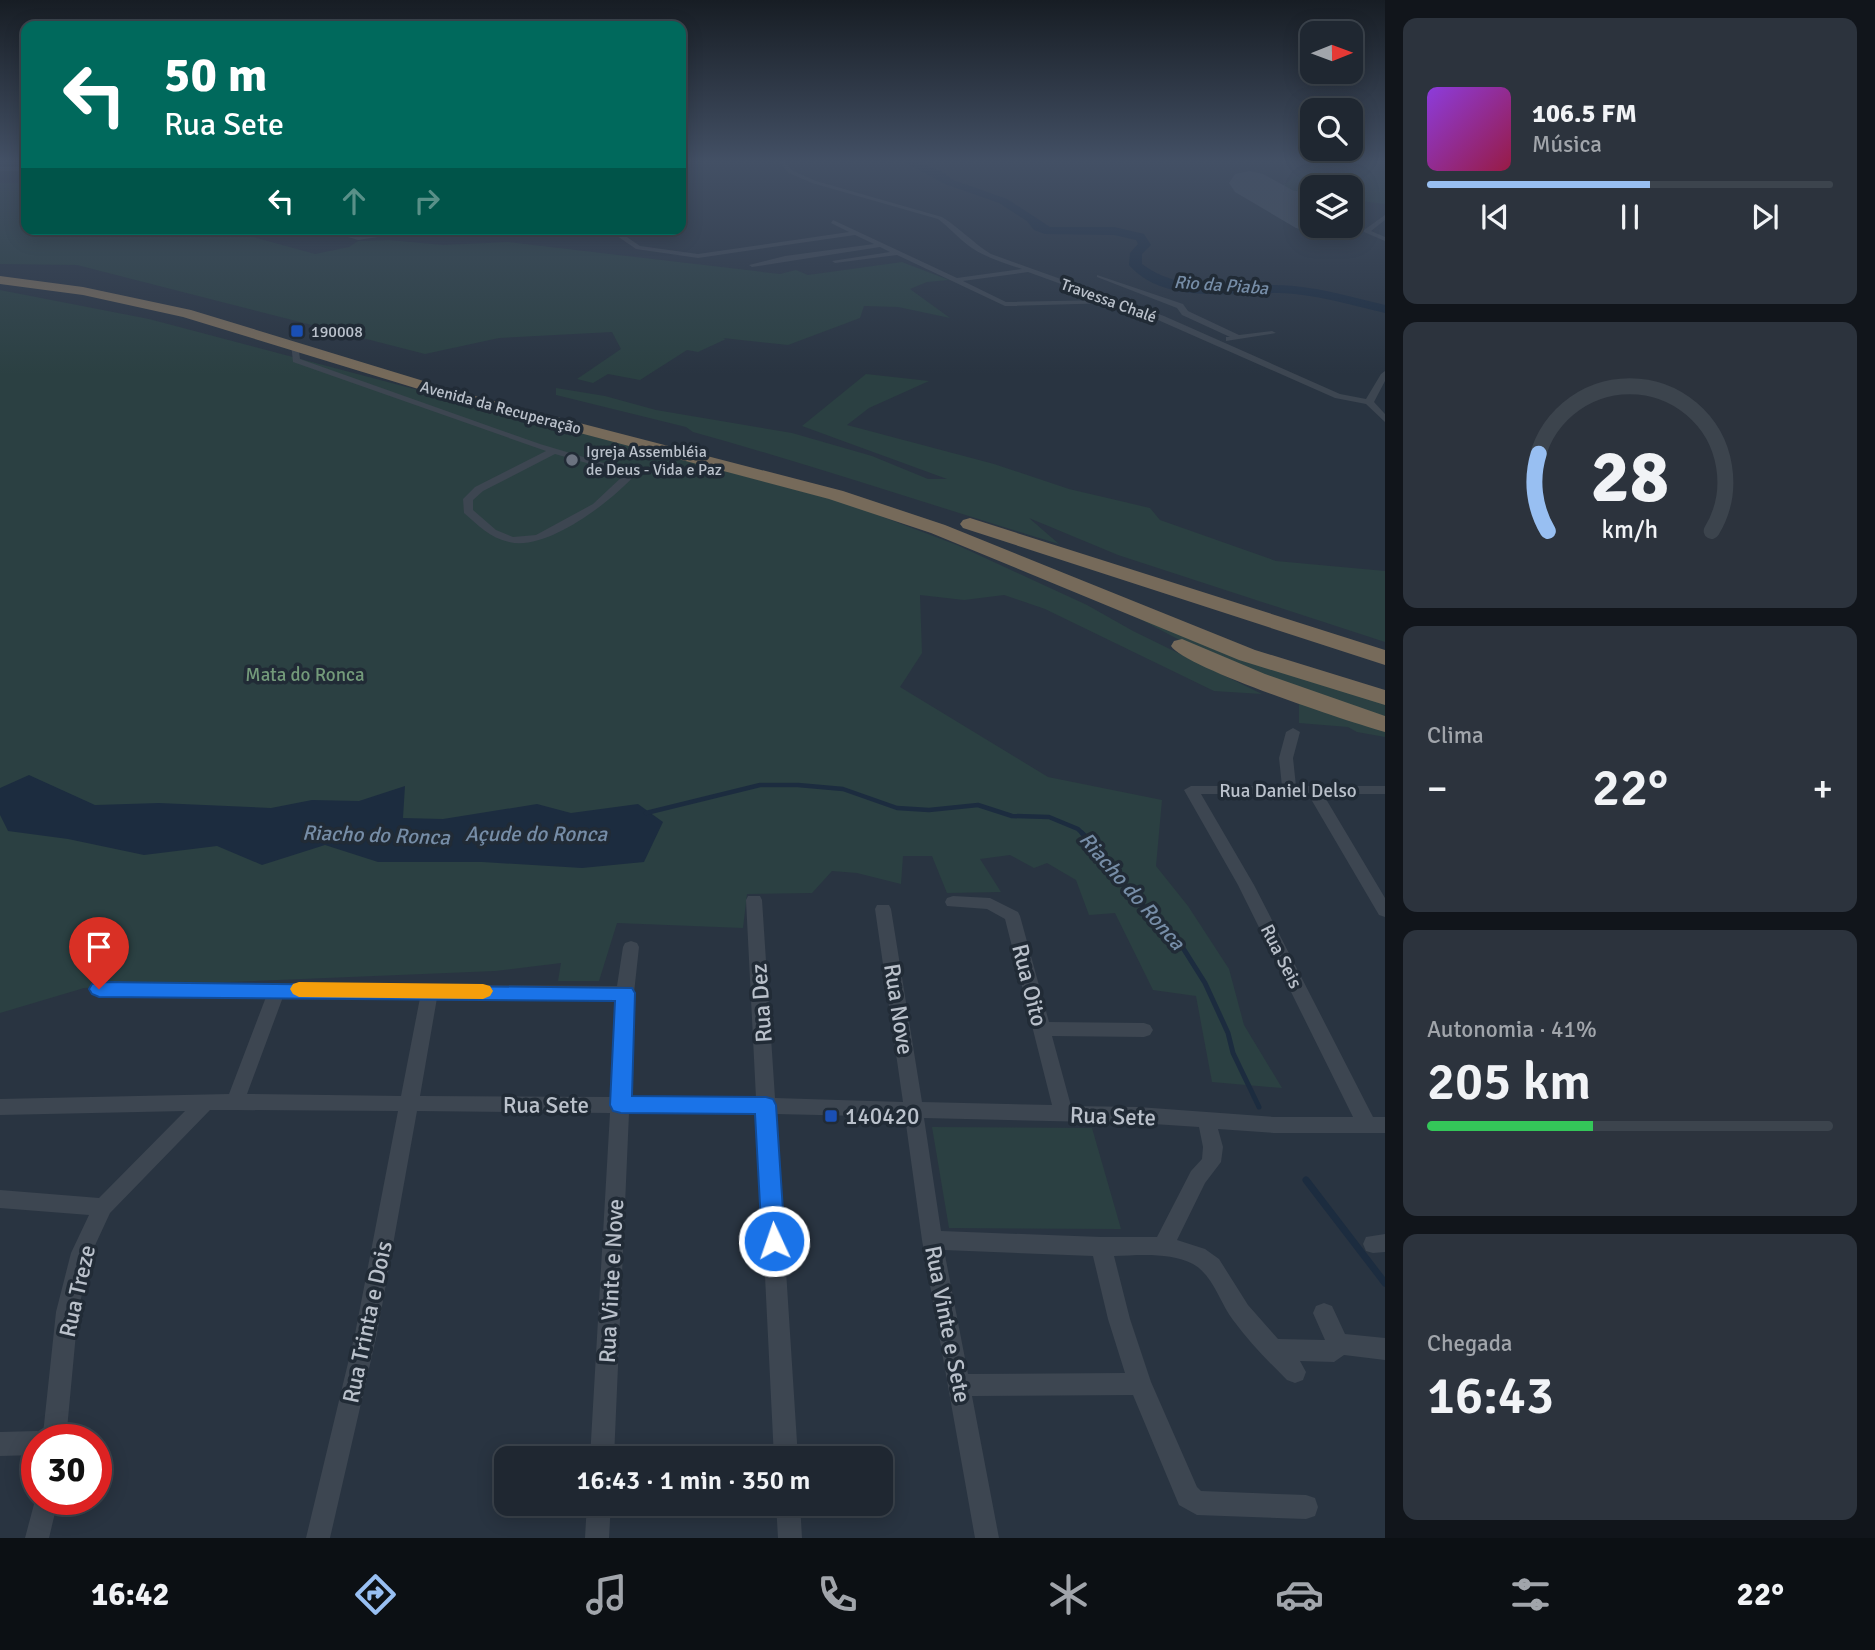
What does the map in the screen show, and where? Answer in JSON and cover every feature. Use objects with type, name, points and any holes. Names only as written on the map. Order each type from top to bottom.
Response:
[{"type":"highway","points":[[0,270],[99,283],[220,309],[512,397],[875,490],[1042,549],[1175,589],[1385,658]]},
{"type":"highway","name":"Avenida da Recuperação","points":[[0,280],[149,304],[457,396],[836,495],[938,529],[1074,585]]},
{"type":"highway","points":[[1042,549],[1108,581],[1186,613],[1385,681]]},
{"type":"highway","points":[[1074,585],[1247,654],[1385,698]]},
{"type":"highway","points":[[1074,585],[1152,630],[1221,664],[1385,724]]},
{"type":"street","name":"Travessa Chalé","points":[[958,232],[978,250],[1026,271],[1117,302],[1338,396],[1368,401]]},
{"type":"street","points":[[619,235],[638,248],[698,256],[857,233],[1005,304],[1117,302]]},
{"type":"street","points":[[349,235],[358,238],[381,235]]},
{"type":"street","points":[[752,265],[880,245]]},
{"type":"street","points":[[764,246],[785,259]]},
{"type":"street","points":[[828,262],[896,253]]},
{"type":"street","points":[[957,280],[1026,271]]},
{"type":"street","points":[[1099,276],[1180,306],[1185,313],[1239,338]]},
{"type":"street","points":[[1214,341],[1272,333]]},
{"type":"street","points":[[293,345],[296,360],[554,451],[632,472],[597,506],[538,538],[512,540],[492,532],[468,511],[468,499],[479,489],[554,451]]},
{"type":"street","points":[[1385,374],[1368,401],[1385,419]]},
{"type":"street","points":[[1289,789],[1286,758],[1293,732]]},
{"type":"street","name":"Rua Daniel Delso","points":[[1191,790],[1385,790]]},
{"type":"street","name":"Rua Seis","points":[[1191,790],[1246,885],[1376,1125]]},
{"type":"street","points":[[1313,790],[1385,911]]},
{"type":"street","name":"Rua Dez","points":[[754,900],[764,1033],[785,1446]]},
{"type":"street","name":"Rua Oito","points":[[953,902],[990,904],[1012,916],[1064,1114]]},
{"type":"street","name":"Rua Nove","points":[[883,909],[914,1109]]},
{"type":"street","name":"Rua Vinte e Nove","points":[[603,1446],[625,993],[631,947]]},
{"type":"street","points":[[99,989],[625,993]]},
{"type":"street","points":[[235,1102],[277,989]]},
{"type":"street","name":"Rua Trinta e Dois","points":[[318,1538],[336,1470],[376,1285],[430,990]]},
{"type":"street","points":[[1041,1029],[1144,1030]]},
{"type":"street","name":"Rua Sete","points":[[0,1107],[206,1102],[766,1105],[1138,1115],[1274,1125],[1376,1125]]},
{"type":"street","name":"Rua Treze","points":[[56,1424],[67,1312],[81,1253],[103,1207],[206,1102]]},
{"type":"street","name":"Rua Vinte e Sete","points":[[914,1109],[932,1240],[987,1538]]},
{"type":"street","points":[[1163,1247],[1198,1177],[1211,1162],[1213,1147],[1207,1121]]},
{"type":"street","points":[[0,1199],[103,1207]]},
{"type":"street","points":[[932,1240],[1163,1247],[1198,1256],[1211,1265],[1241,1315],[1295,1372]]},
{"type":"street","points":[[1101,1247],[1119,1319],[1140,1384],[1191,1500],[1197,1503],[1307,1507]]},
{"type":"street","points":[[1324,1313],[1338,1344]]},
{"type":"street","points":[[1273,1350],[1328,1352],[1334,1351],[1338,1344]]},
{"type":"street","points":[[1338,1344],[1385,1349]]},
{"type":"street","points":[[959,1385],[1140,1384]]},
{"type":"street","points":[[0,1444],[21,1443]]},
{"type":"street","points":[[37,1538],[42,1515]]},
{"type":"street","points":[[597,1538],[598,1516]]},
{"type":"street","points":[[789,1516],[790,1538]]},
{"type":"green space","points":[[0,232],[21,232],[21,235],[246,235],[315,254],[349,247],[358,241],[389,240],[443,245],[508,242],[780,274],[796,270],[808,275],[902,262],[949,280],[927,282],[910,289],[950,318],[898,307],[864,306],[860,318],[788,345],[723,338],[726,339],[698,352],[687,350],[640,380],[608,374],[593,383],[577,379],[621,349],[612,332],[499,338],[425,354],[77,265],[0,264]]},
{"type":"green space","name":"Mata do Ronca","points":[[0,290],[149,319],[846,503],[957,545],[1087,605],[1133,631],[1262,694],[1214,691],[1045,609],[1004,595],[964,600],[920,595],[922,653],[900,687],[1048,777],[1162,800],[1156,866],[1188,906],[1229,969],[1244,1025],[1282,1088],[1212,1082],[1196,996],[1153,990],[1115,913],[1089,915],[1076,880],[1047,863],[1034,868],[1010,855],[980,859],[1001,892],[947,893],[932,856],[903,856],[901,884],[857,873],[832,871],[812,893],[747,894],[743,928],[617,923],[599,981],[558,981],[561,963],[495,971],[84,988],[0,1013]]},
{"type":"green space","points":[[866,374],[929,381],[869,408],[847,425],[994,464],[1069,489],[1150,508],[1160,520],[1276,561],[1385,571],[1385,642],[1118,555],[1029,518],[1059,544],[693,432],[686,427],[556,395],[556,388],[605,396],[656,410],[792,433],[872,456],[928,479],[947,479],[802,426]]},
{"type":"green space","points":[[1125,611],[1385,701],[1385,719],[1219,661]]},
{"type":"green space","points":[[1299,701],[1385,729],[1385,737],[1357,732],[1348,727],[1299,723]]},
{"type":"green space","points":[[932,1127],[1092,1128],[1121,1229],[949,1228]]},
{"type":"water","name":"Açude do Ronca","points":[[29,775],[95,805],[159,803],[271,808],[312,800],[359,801],[405,786],[403,818],[443,819],[537,804],[571,813],[638,804],[663,822],[644,862],[582,868],[482,862],[378,862],[325,845],[262,865],[217,846],[144,855],[68,839],[8,831],[0,815],[0,788]]},
{"type":"waterway","name":"Rio da Piaba","points":[[1117,232],[1140,237],[1145,245],[1136,253],[1135,265],[1168,284],[1211,290],[1296,290],[1385,309]]},
{"type":"waterway","name":"Riacho do Ronca","points":[[646,813],[760,785],[798,785],[843,789],[897,808],[929,810],[978,805],[1012,816],[1049,817],[1082,833]]},
{"type":"waterway","name":"Riacho do Ronca","points":[[1082,833],[1101,853],[1130,892],[1183,948],[1205,983],[1228,1033],[1233,1053],[1259,1107]]},
{"type":"waterway","name":"Riacho do Ronca","points":[[1306,1180],[1385,1283]]},
{"type":"slow traffic","points":[[299,989],[483,991]]},
{"type":"place","name":"190008","points":[[297,331]]},
{"type":"place","name":"Igreja Assembléia de Deus - Vida e Paz","points":[[572,460]]},
{"type":"place","name":"140420","points":[[831,1116]]},
{"type":"route","points":[[99,989],[625,993],[621,1105],[766,1105],[774,1241]]}]
